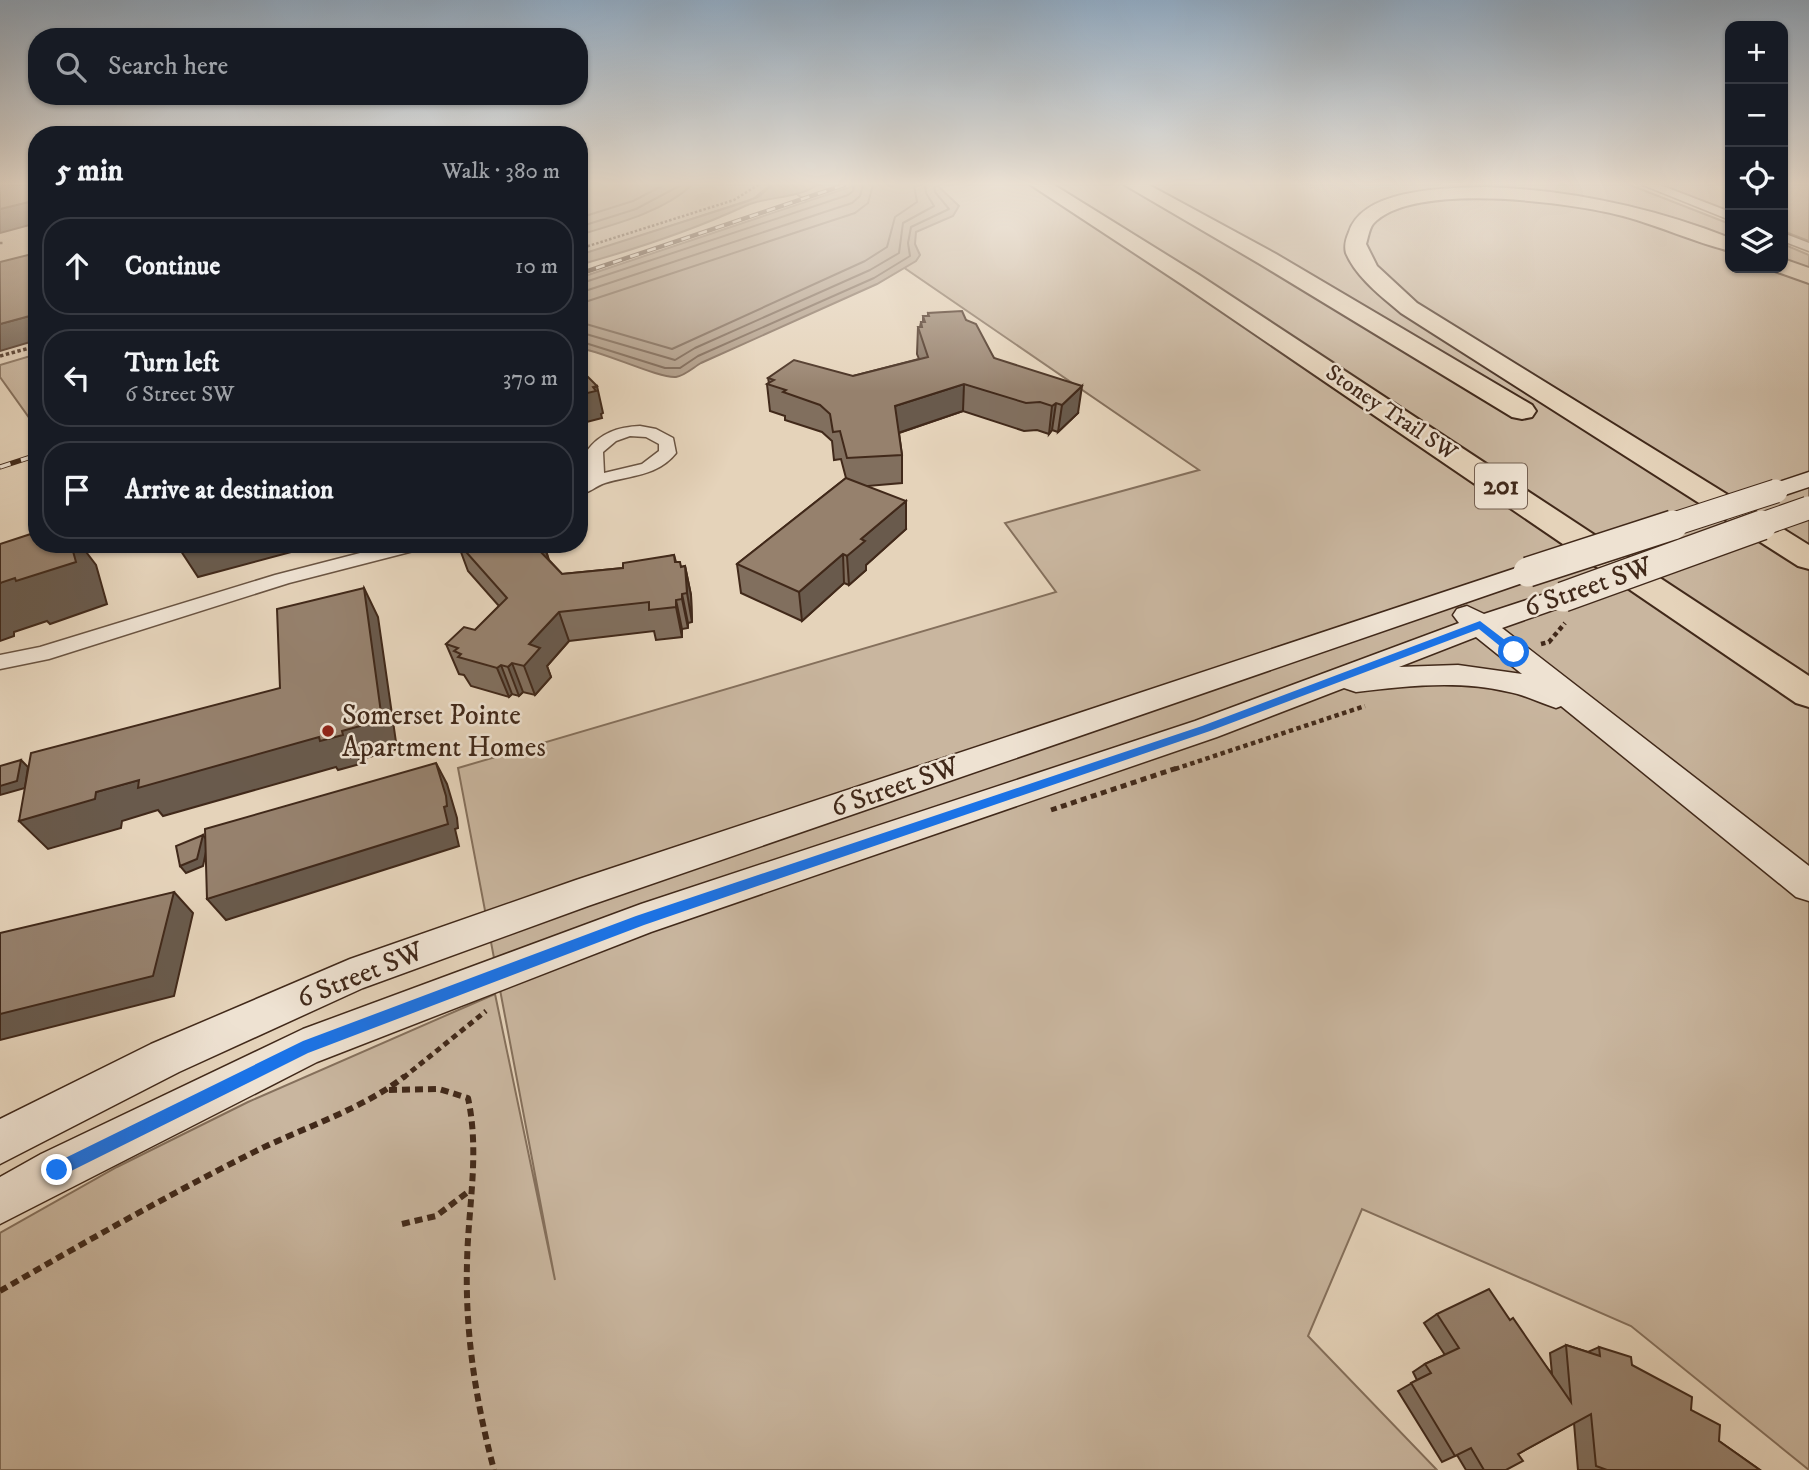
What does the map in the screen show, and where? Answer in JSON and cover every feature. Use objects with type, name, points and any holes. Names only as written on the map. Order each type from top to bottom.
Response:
[{"type":"highway","name":"Stoney Trail SW","points":[[1148,254],[1809,694]]},
{"type":"highway","points":[[1258,254],[1268,259]]},
{"type":"highway","points":[[1260,254],[1539,421]]},
{"type":"highway","points":[[1359,254],[1371,271],[1409,308],[1809,559]]},
{"type":"highway","points":[[1788,268],[1809,276]]},
{"type":"highway","points":[[1586,449],[1809,583]]},
{"type":"main road","name":"6 Street SW","points":[[0,1142],[165,1058],[351,976],[576,895],[1809,479]]},
{"type":"main road","name":"6 Street SW","points":[[0,1202],[57,1170],[303,1048],[641,920],[1206,729],[1480,625],[1566,608],[1809,508]]},
{"type":"main road","points":[[1447,599],[1809,886]]},
{"type":"main road","points":[[1296,693],[1359,681],[1420,676],[1506,680],[1535,687],[1556,698],[1655,765]]},
{"type":"street","points":[[588,485],[596,480]]},
{"type":"street","points":[[0,662],[42,654],[248,589],[384,553]]},
{"type":"street","points":[[0,678],[42,654]]},
{"type":"path","points":[[0,356],[28,348]]},
{"type":"path","points":[[1535,646],[1549,642],[1566,608]]},
{"type":"path","points":[[1048,811],[1370,705]]},
{"type":"path","points":[[0,1291],[168,1195],[292,1133],[388,1090],[492,1006]]},
{"type":"path","points":[[388,1090],[436,1087],[456,1091],[468,1098],[477,1142],[467,1259],[469,1353],[478,1414],[494,1470]]},
{"type":"path","points":[[402,1224],[436,1216],[472,1189]]},
{"type":"shaded area","points":[[883,254],[1725,254],[1725,273],[1788,273],[1788,254],[1809,255],[1809,1470],[1631,1326],[1362,1209],[1308,1336],[1437,1470],[0,1470],[0,1233],[117,1167],[248,1102],[495,994],[555,1280],[458,768],[1056,592],[1005,523],[1199,470]]},
{"type":"shaded area","points":[[28,357],[28,416],[0,377],[0,365]]},
{"type":"water","points":[[588,254],[617,254],[588,262]]},
{"type":"water","points":[[652,254],[920,255],[916,261],[877,284],[701,363],[676,377],[657,374],[588,350],[588,275]]},
{"type":"building","points":[[28,255],[28,316],[0,324],[0,262]]},
{"type":"building","points":[[962,311],[966,320],[976,324],[994,358],[1082,386],[1062,405],[1056,403],[1052,406],[1040,402],[1026,403],[964,384],[895,406],[902,455],[847,458],[840,431],[833,432],[830,414],[820,405],[767,384],[774,380],[768,378],[794,360],[853,376],[928,357],[918,327],[922,327],[921,322],[925,322],[923,316],[929,316],[928,313]]},
{"type":"building","points":[[588,377],[597,386],[593,387],[596,391],[588,393]]},
{"type":"building","points":[[846,478],[906,501],[861,539],[865,541],[847,556],[843,554],[799,592],[737,564]]},
{"type":"building","points":[[28,535],[28,553],[74,553],[76,562],[16,581],[15,578],[0,583],[0,544]]},
{"type":"building","points":[[467,553],[542,553],[562,574],[623,568],[623,563],[674,555],[675,562],[680,562],[681,567],[685,566],[687,593],[682,594],[682,599],[676,600],[676,607],[649,610],[649,602],[559,612],[529,644],[540,648],[524,666],[512,663],[508,667],[501,665],[497,668],[458,657],[461,654],[454,651],[458,648],[446,644],[464,627],[475,630],[507,598]]},
{"type":"building","points":[[364,588],[382,720],[342,731],[343,735],[320,741],[319,737],[138,788],[139,780],[96,792],[95,799],[19,821],[31,753],[280,688],[277,609]]},
{"type":"building","points":[[21,760],[17,781],[0,786],[0,766]]},
{"type":"building","points":[[436,763],[446,796],[447,806],[444,807],[448,824],[207,899],[205,829]]},
{"type":"building","points":[[203,835],[197,859],[180,866],[176,846]]},
{"type":"building","points":[[174,892],[153,976],[0,1014],[0,933]]},
{"type":"building","points":[[1489,1289],[1510,1320],[1513,1318],[1571,1402],[1566,1345],[1600,1356],[1599,1347],[1631,1357],[1632,1365],[1692,1397],[1691,1410],[1720,1425],[1719,1441],[1760,1470],[1607,1470],[1596,1466],[1591,1414],[1518,1454],[1523,1461],[1506,1470],[1484,1470],[1471,1448],[1455,1456],[1411,1383],[1431,1373],[1425,1364],[1459,1348],[1437,1314]]},
{"type":"railway","points":[[588,271],[640,254]]},
{"type":"railway","points":[[0,467],[28,458]]},
{"type":"place","name":"Somerset Pointe Apartment Homes","points":[[328,731]]},
{"type":"route","points":[[57,1170],[303,1048],[641,920],[1206,729],[1480,625],[1514,652]]}]
